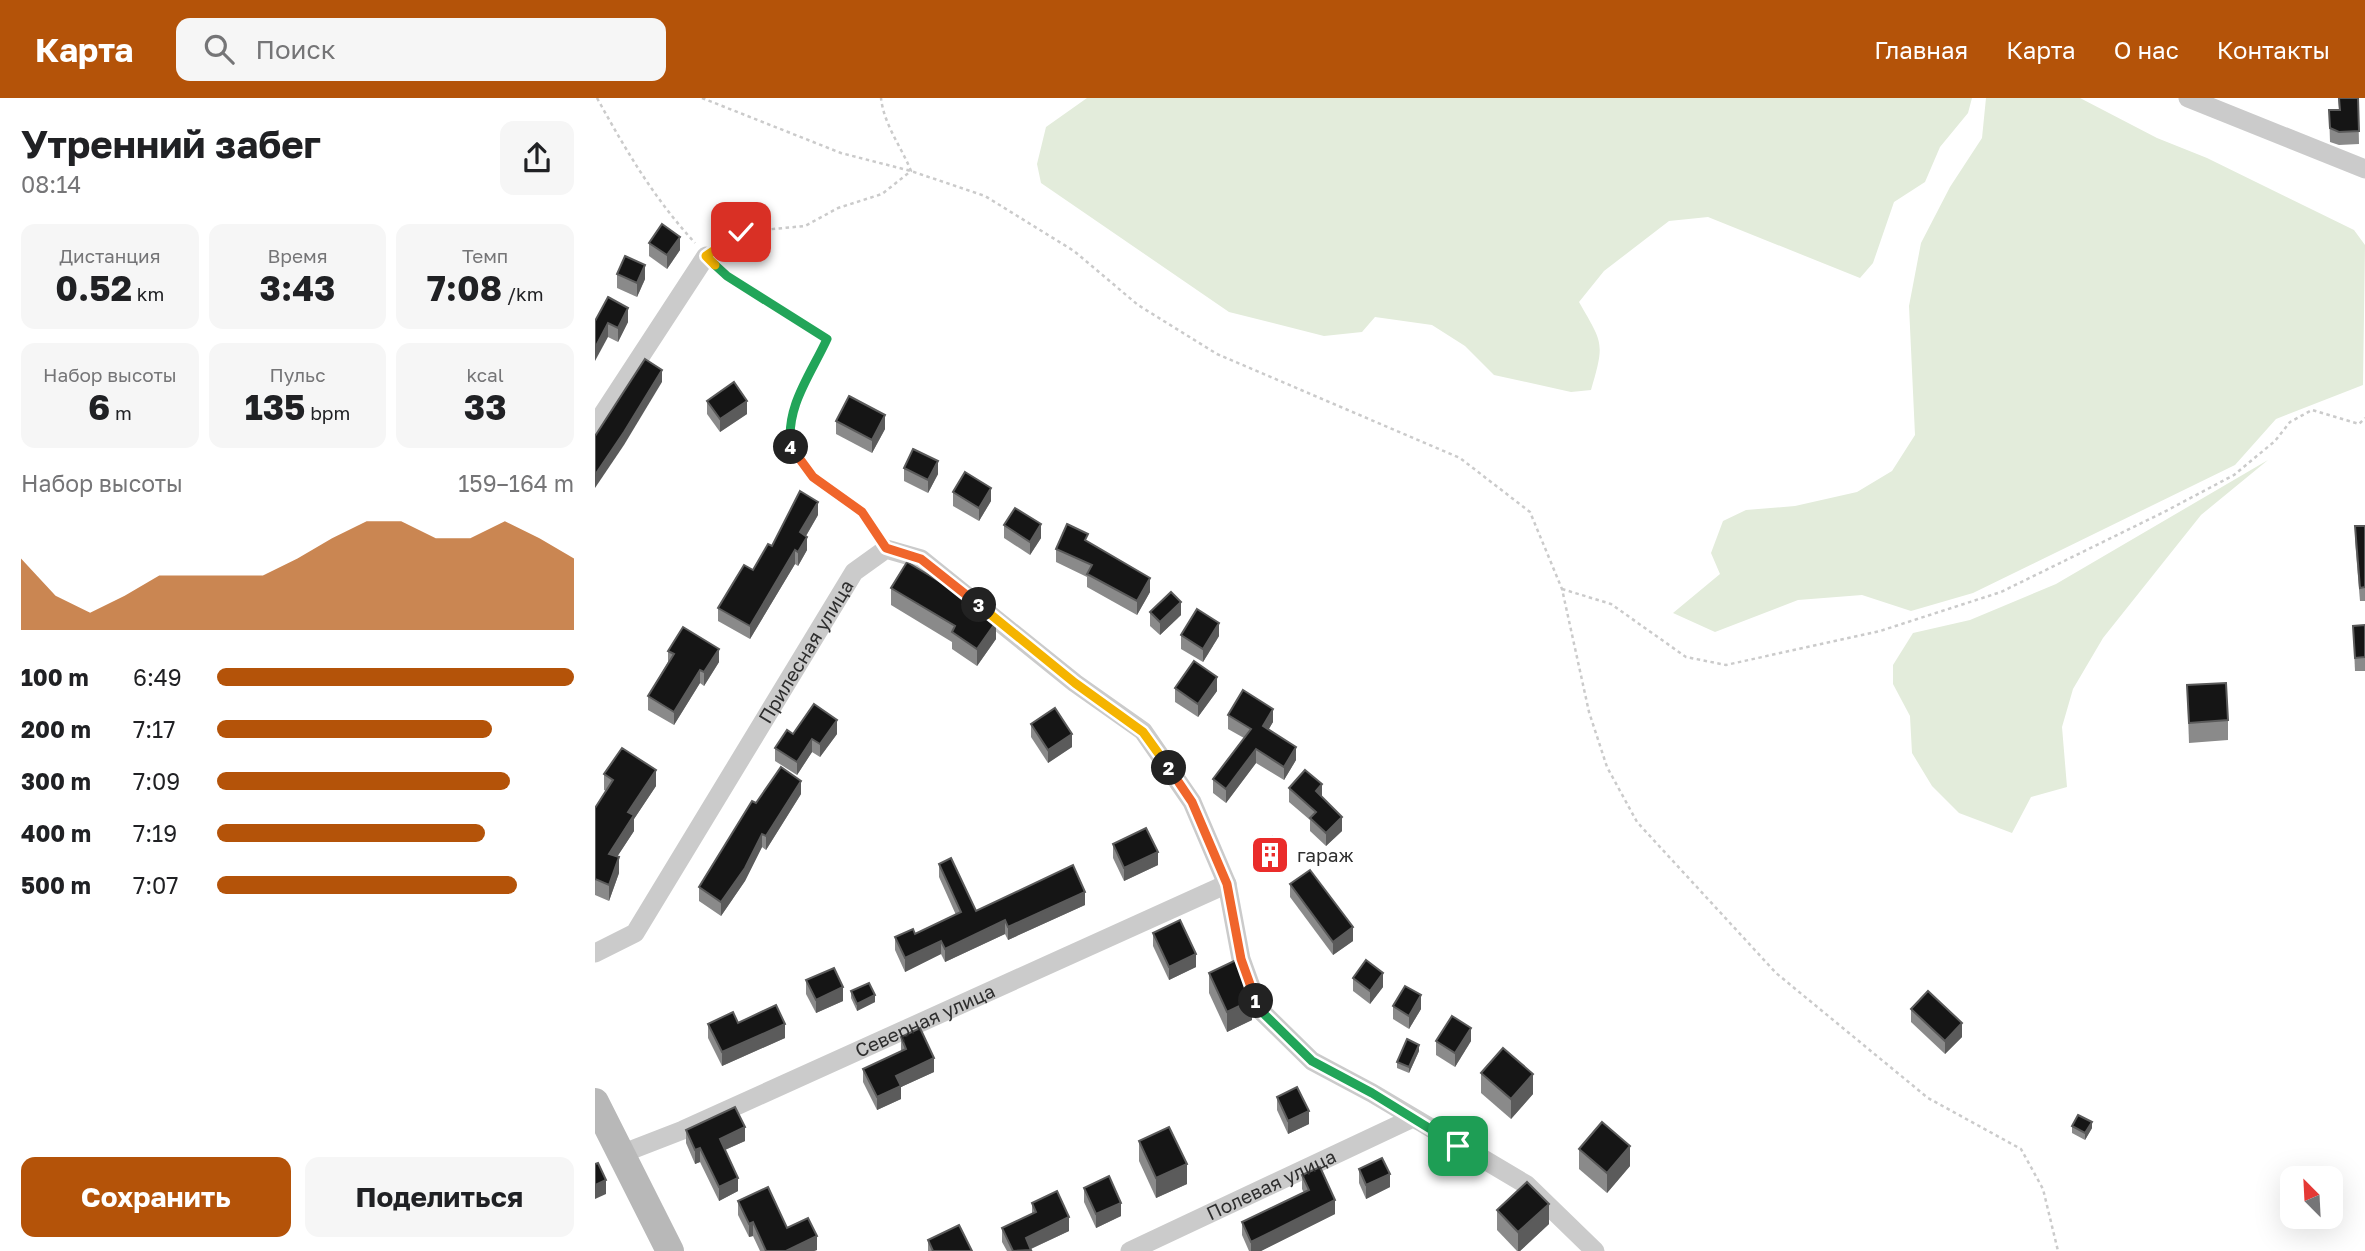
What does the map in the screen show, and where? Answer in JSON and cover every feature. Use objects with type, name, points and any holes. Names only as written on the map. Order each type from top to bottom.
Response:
[{"type":"street","points":[[2188,98],[2365,169]]},
{"type":"street","points":[[595,426],[706,256]]},
{"type":"street","points":[[886,548],[921,559],[1075,683],[1143,732],[1192,802],[1227,884],[1241,959],[1259,1009],[1312,1061],[1527,1185],[1595,1251]]},
{"type":"street","name":"Прилесная улица","points":[[595,953],[635,933],[854,572],[886,548]]},
{"type":"street","name":"Северная улица","points":[[621,1154],[683,1130],[1227,884]]},
{"type":"street","points":[[595,1102],[670,1251]]},
{"type":"street","name":"Полевая улица","points":[[1130,1251],[1413,1118]]},
{"type":"path","points":[[597,98],[640,176],[661,206],[706,256],[727,276],[827,339],[796,400],[788,429],[792,449],[813,477],[862,512],[886,548]]},
{"type":"path","points":[[702,98],[841,153],[911,171],[985,196],[1074,251],[1138,305],[1217,354],[1460,458],[1530,512],[1562,589],[1589,712],[1607,767],[1637,822],[1776,973],[1928,1098],[2021,1149],[2043,1189],[2058,1251]]},
{"type":"path","points":[[881,98],[889,129],[903,150],[911,171]]},
{"type":"path","points":[[706,256],[741,232],[805,226],[838,208],[882,194],[911,171]]},
{"type":"path","points":[[1562,589],[1611,604],[1686,657],[1725,665],[1801,650],[1954,609],[2001,592],[2062,564],[2234,475],[2275,441],[2290,422],[2312,410],[2358,424],[2365,418]]},
{"type":"green space","points":[[1087,98],[1972,98],[1968,113],[1940,147],[1925,182],[1894,202],[1873,263],[1860,278],[1708,217],[1669,221],[1604,271],[1579,302],[1597,336],[1600,352],[1591,390],[1571,392],[1494,375],[1465,346],[1432,325],[1375,317],[1362,332],[1324,336],[1229,312],[1041,183],[1037,164],[1046,127]]},
{"type":"green space","points":[[1986,98],[2080,98],[2157,138],[2207,158],[2354,230],[2365,245],[2363,385],[2276,419],[2235,465],[1973,593],[1911,611],[1862,595],[1798,600],[1715,632],[1673,613],[1720,574],[1711,553],[1723,521],[1746,510],[1795,506],[1857,492],[1892,471],[1915,435],[1909,306],[1921,243],[1950,187],[1982,138]]},
{"type":"green space","points":[[2268,460],[2201,515],[2103,638],[2073,689],[2062,727],[2067,787],[2031,797],[2012,833],[1959,813],[1932,786],[1912,753],[1910,716],[1893,684],[1893,665],[1913,633],[1970,620],[2056,584]]},
{"type":"building","points":[[2339,98],[2358,98],[2359,131],[2339,132],[2330,128],[2329,110],[2340,110]]},
{"type":"building","points":[[662,224],[680,237],[667,255],[649,243]]},
{"type":"building","points":[[625,256],[645,265],[637,283],[617,274]]},
{"type":"building","points":[[608,297],[628,308],[618,328],[608,323],[595,348],[595,321]]},
{"type":"building","points":[[645,359],[662,370],[595,475],[595,436]]},
{"type":"building","points":[[734,382],[747,401],[720,419],[707,401]]},
{"type":"building","points":[[849,396],[885,415],[872,440],[836,421]]},
{"type":"building","points":[[913,449],[938,461],[928,480],[904,468]]},
{"type":"building","points":[[965,472],[991,488],[979,508],[953,492]]},
{"type":"building","points":[[800,491],[818,502],[800,532],[807,537],[798,552],[795,550],[750,626],[718,608],[744,565],[753,570],[768,544],[772,546]]},
{"type":"building","points":[[1015,508],[1041,524],[1030,542],[1004,525]]},
{"type":"building","points":[[1067,524],[1088,534],[1085,540],[1150,578],[1137,601],[1087,574],[1092,565],[1056,549]]},
{"type":"building","points":[[2355,526],[2365,526],[2365,587],[2360,588]]},
{"type":"building","points":[[907,562],[952,589],[996,622],[977,649],[952,632],[955,626],[891,588]]},
{"type":"building","points":[[1171,592],[1181,602],[1160,622],[1150,612]]},
{"type":"building","points":[[1197,609],[1219,623],[1203,649],[1181,635]]},
{"type":"building","points":[[2365,625],[2365,657],[2355,658],[2353,626]]},
{"type":"building","points":[[683,627],[719,649],[704,672],[700,670],[674,712],[648,696],[674,654],[668,651]]},
{"type":"building","points":[[1194,661],[1217,677],[1198,704],[1175,688]]},
{"type":"building","points":[[2226,683],[2228,720],[2189,723],[2187,685]]},
{"type":"building","points":[[1243,690],[1273,709],[1263,726],[1296,747],[1284,767],[1256,749],[1226,789],[1213,779],[1251,729],[1228,715]]},
{"type":"building","points":[[814,704],[837,720],[820,744],[812,739],[797,762],[775,748],[787,730],[793,734]]},
{"type":"building","points":[[1055,708],[1072,734],[1048,750],[1031,724]]},
{"type":"building","points":[[622,748],[656,770],[628,812],[634,815],[609,854],[619,857],[609,885],[595,879],[595,808],[613,780],[604,774]]},
{"type":"building","points":[[781,767],[801,781],[766,836],[762,834],[745,868],[721,902],[699,887],[752,801],[756,803]]},
{"type":"building","points":[[1305,770],[1322,784],[1316,791],[1342,817],[1326,833],[1310,818],[1316,812],[1289,788]]},
{"type":"building","points":[[1146,828],[1158,852],[1124,868],[1113,844]]},
{"type":"building","points":[[1272,837],[1281,851],[1269,859],[1259,845]]},
{"type":"building","points":[[951,858],[976,911],[1073,865],[1085,892],[1008,927],[1005,920],[945,949],[941,941],[905,958],[895,937],[913,929],[915,934],[961,912],[939,864]]},
{"type":"building","points":[[1310,870],[1353,927],[1333,942],[1290,884]]},
{"type":"building","points":[[1180,920],[1196,954],[1169,967],[1153,933]]},
{"type":"building","points":[[1236,960],[1252,1000],[1227,1012],[1209,973]]},
{"type":"building","points":[[1366,960],[1383,973],[1370,991],[1353,978]]},
{"type":"building","points":[[834,968],[843,987],[816,1000],[806,980]]},
{"type":"building","points":[[869,983],[875,995],[857,1004],[851,991]]},
{"type":"building","points":[[1405,986],[1421,995],[1409,1016],[1393,1006]]},
{"type":"building","points":[[1928,991],[1962,1023],[1945,1041],[1911,1009]]},
{"type":"building","points":[[776,1005],[785,1024],[722,1052],[708,1024],[733,1012],[738,1023]]},
{"type":"building","points":[[1452,1016],[1471,1028],[1455,1053],[1436,1041]]},
{"type":"building","points":[[920,1028],[934,1058],[896,1076],[901,1086],[877,1097],[863,1069],[906,1049],[901,1037]]},
{"type":"building","points":[[1407,1039],[1419,1045],[1409,1067],[1397,1062]]},
{"type":"building","points":[[1503,1048],[1533,1074],[1511,1099],[1481,1073]]},
{"type":"building","points":[[1297,1087],[1309,1111],[1288,1121],[1277,1097]]},
{"type":"building","points":[[735,1107],[745,1127],[720,1139],[738,1178],[719,1187],[700,1148],[695,1150],[686,1130]]},
{"type":"building","points":[[2078,1115],[2092,1122],[2085,1133],[2072,1126]]},
{"type":"building","points":[[1602,1122],[1630,1146],[1607,1173],[1579,1149]]},
{"type":"building","points":[[1169,1127],[1187,1164],[1156,1178],[1139,1141]]},
{"type":"building","points":[[1382,1158],[1390,1174],[1366,1185],[1359,1169]]},
{"type":"building","points":[[598,1163],[606,1180],[595,1185],[595,1164]]},
{"type":"building","points":[[1320,1167],[1335,1200],[1251,1242],[1242,1222],[1309,1190],[1302,1175]]},
{"type":"building","points":[[1109,1176],[1121,1203],[1096,1214],[1084,1188]]},
{"type":"building","points":[[1527,1182],[1549,1204],[1518,1232],[1497,1210]]},
{"type":"building","points":[[768,1187],[787,1228],[808,1218],[817,1236],[786,1251],[766,1251],[753,1222],[749,1224],[738,1201]]},
{"type":"building","points":[[1057,1191],[1069,1217],[1026,1238],[1031,1250],[1013,1251],[1002,1228],[1036,1212],[1032,1203]]},
{"type":"building","points":[[959,1225],[972,1251],[933,1251],[928,1240]]},
{"type":"place","name":"гараж","points":[[1270,855]]},
{"type":"route","points":[[741,232],[706,256],[727,276],[827,339],[796,400],[788,429],[792,449],[801,463],[813,477],[862,512],[886,548],[921,559],[1075,683],[1143,732],[1192,802],[1227,884],[1241,959],[1259,1009],[1312,1061],[1372,1093],[1458,1146]]}]
